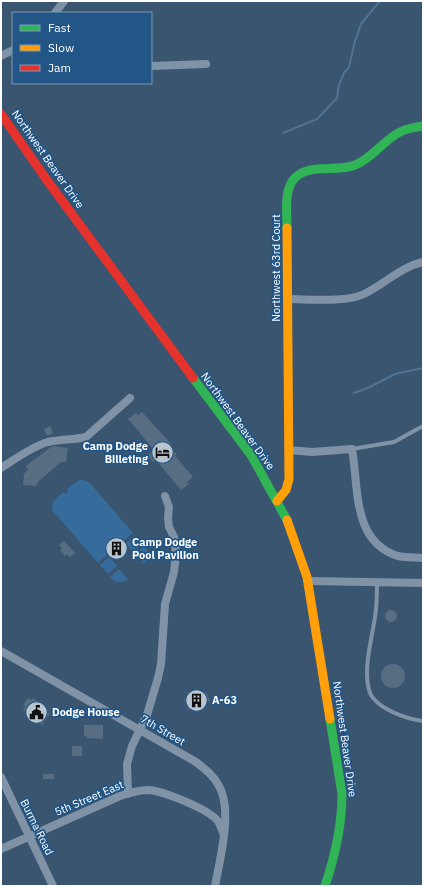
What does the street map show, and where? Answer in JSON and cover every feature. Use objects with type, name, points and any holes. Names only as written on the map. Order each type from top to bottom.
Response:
[{"type":"main road","name":"Northwest Beaver Drive","points":[[1,114],[46,179],[251,455],[278,500],[290,527],[308,581],[342,794],[341,828],[338,847],[325,886]]},
{"type":"main road","name":"Northwest 63rd Court","points":[[278,500],[286,490],[289,479],[287,216],[289,190],[292,182],[296,176],[302,172],[355,166],[364,161],[403,129],[423,126]]},
{"type":"street","points":[[56,12],[64,1]]},
{"type":"street","points":[[1,56],[12,50]]},
{"type":"street","points":[[152,66],[206,64]]},
{"type":"street","points":[[288,299],[345,299],[363,294],[400,270],[423,262]]},
{"type":"street","points":[[1,468],[47,442],[86,437],[130,398]]},
{"type":"street","points":[[289,450],[312,452],[352,449],[360,509],[366,531],[380,548],[399,556],[423,558]]},
{"type":"street","points":[[128,794],[127,764],[129,753],[147,714],[158,678],[161,664],[165,604],[174,572],[176,554],[174,537],[169,527],[169,507],[165,496]]},
{"type":"street","points":[[308,581],[423,583]]},
{"type":"street","name":"7th Street","points":[[1,651],[196,762],[210,773],[220,787],[225,804],[224,833],[215,886]]},
{"type":"street","name":"Burma Road","points":[[1,777],[53,886]]},
{"type":"street","name":"5th Street East","points":[[1,849],[128,794],[147,790],[176,797],[211,815],[218,821],[224,833]]},
{"type":"lane","points":[[352,449],[394,442],[423,426]]},
{"type":"lane","points":[[377,583],[377,603],[368,668],[369,691],[379,704],[388,710],[406,717],[423,720]]},
{"type":"shaded area","points":[[79,480],[89,482],[133,533],[122,542],[118,540],[112,542],[110,552],[98,563],[52,510],[55,499],[64,492],[66,494],[68,492],[67,489]]},
{"type":"shaded area","points":[[135,535],[143,544],[133,552],[126,543]]},
{"type":"shaded area","points":[[145,546],[149,555],[144,564],[135,554]]},
{"type":"shaded area","points":[[109,557],[117,566],[108,574],[100,565]]},
{"type":"shaded area","points":[[119,569],[128,579],[124,582],[116,582],[110,577]]},
{"type":"building","name":"Camp Dodge Billeting","points":[[142,412],[172,445],[170,447],[177,454],[175,456],[193,477],[187,482],[189,484],[181,490],[156,460],[153,462],[147,455],[154,450],[128,419],[136,413],[138,415]]},
{"type":"building","points":[[50,426],[53,433],[47,436],[44,429]]},
{"type":"building","points":[[54,446],[68,448],[66,462],[61,462],[38,482],[36,486],[23,485],[24,474],[28,469],[26,466]]},
{"type":"building","points":[[64,541],[75,553],[70,557],[67,554],[65,556],[60,550],[62,548],[59,545]]},
{"type":"building","name":"Camp Dodge Pool Pavilion","points":[[117,541],[122,543],[124,548],[122,553],[117,555],[112,553],[110,548],[112,543]]},
{"type":"building","points":[[391,610],[395,612],[397,616],[395,620],[391,622],[387,620],[385,616],[387,612]]},
{"type":"building","points":[[393,664],[398,665],[404,671],[404,681],[398,687],[393,688],[388,687],[382,681],[381,676],[382,671],[388,665]]},
{"type":"building","name":"A-63","points":[[201,692],[201,694],[206,692],[210,701],[188,710],[184,699]]},
{"type":"building","name":"Dodge House","points":[[28,698],[31,700],[33,698],[38,702],[36,704],[50,714],[42,725],[23,710],[25,707],[23,705]]},
{"type":"building","points":[[84,725],[103,725],[103,739],[86,738],[87,736],[84,736]]},
{"type":"building","points":[[72,746],[82,746],[82,756],[72,756]]},
{"type":"building","points":[[43,774],[54,774],[54,779],[43,779]]},
{"type":"waterway","points":[[283,133],[317,119],[337,98],[339,85],[344,73],[349,67],[355,41],[361,24],[380,1]]},
{"type":"waterway","points":[[354,393],[370,387],[395,374],[423,368]]},
{"type":"traffic: fast","points":[[287,228],[288,191],[293,180],[299,175],[314,169],[339,168],[355,165],[367,158],[396,134],[407,129],[423,126]]},
{"type":"traffic: fast","points":[[193,378],[251,455],[287,520]]},
{"type":"traffic: fast","points":[[325,886],[337,841],[342,806],[342,794],[330,719]]},
{"type":"traffic: slow","points":[[277,501],[286,490],[289,479],[287,228]]},
{"type":"traffic: slow","points":[[287,520],[307,577],[330,719]]},
{"type":"traffic: jam","points":[[1,114],[46,179],[193,378]]},
{"type":"place","name":"Camp Dodge Billeting","points":[[163,452]]},
{"type":"place","name":"Camp Dodge Pool Pavilion","points":[[117,548]]},
{"type":"place","name":"A-63","points":[[197,700]]},
{"type":"place","name":"Dodge House","points":[[37,712]]}]
